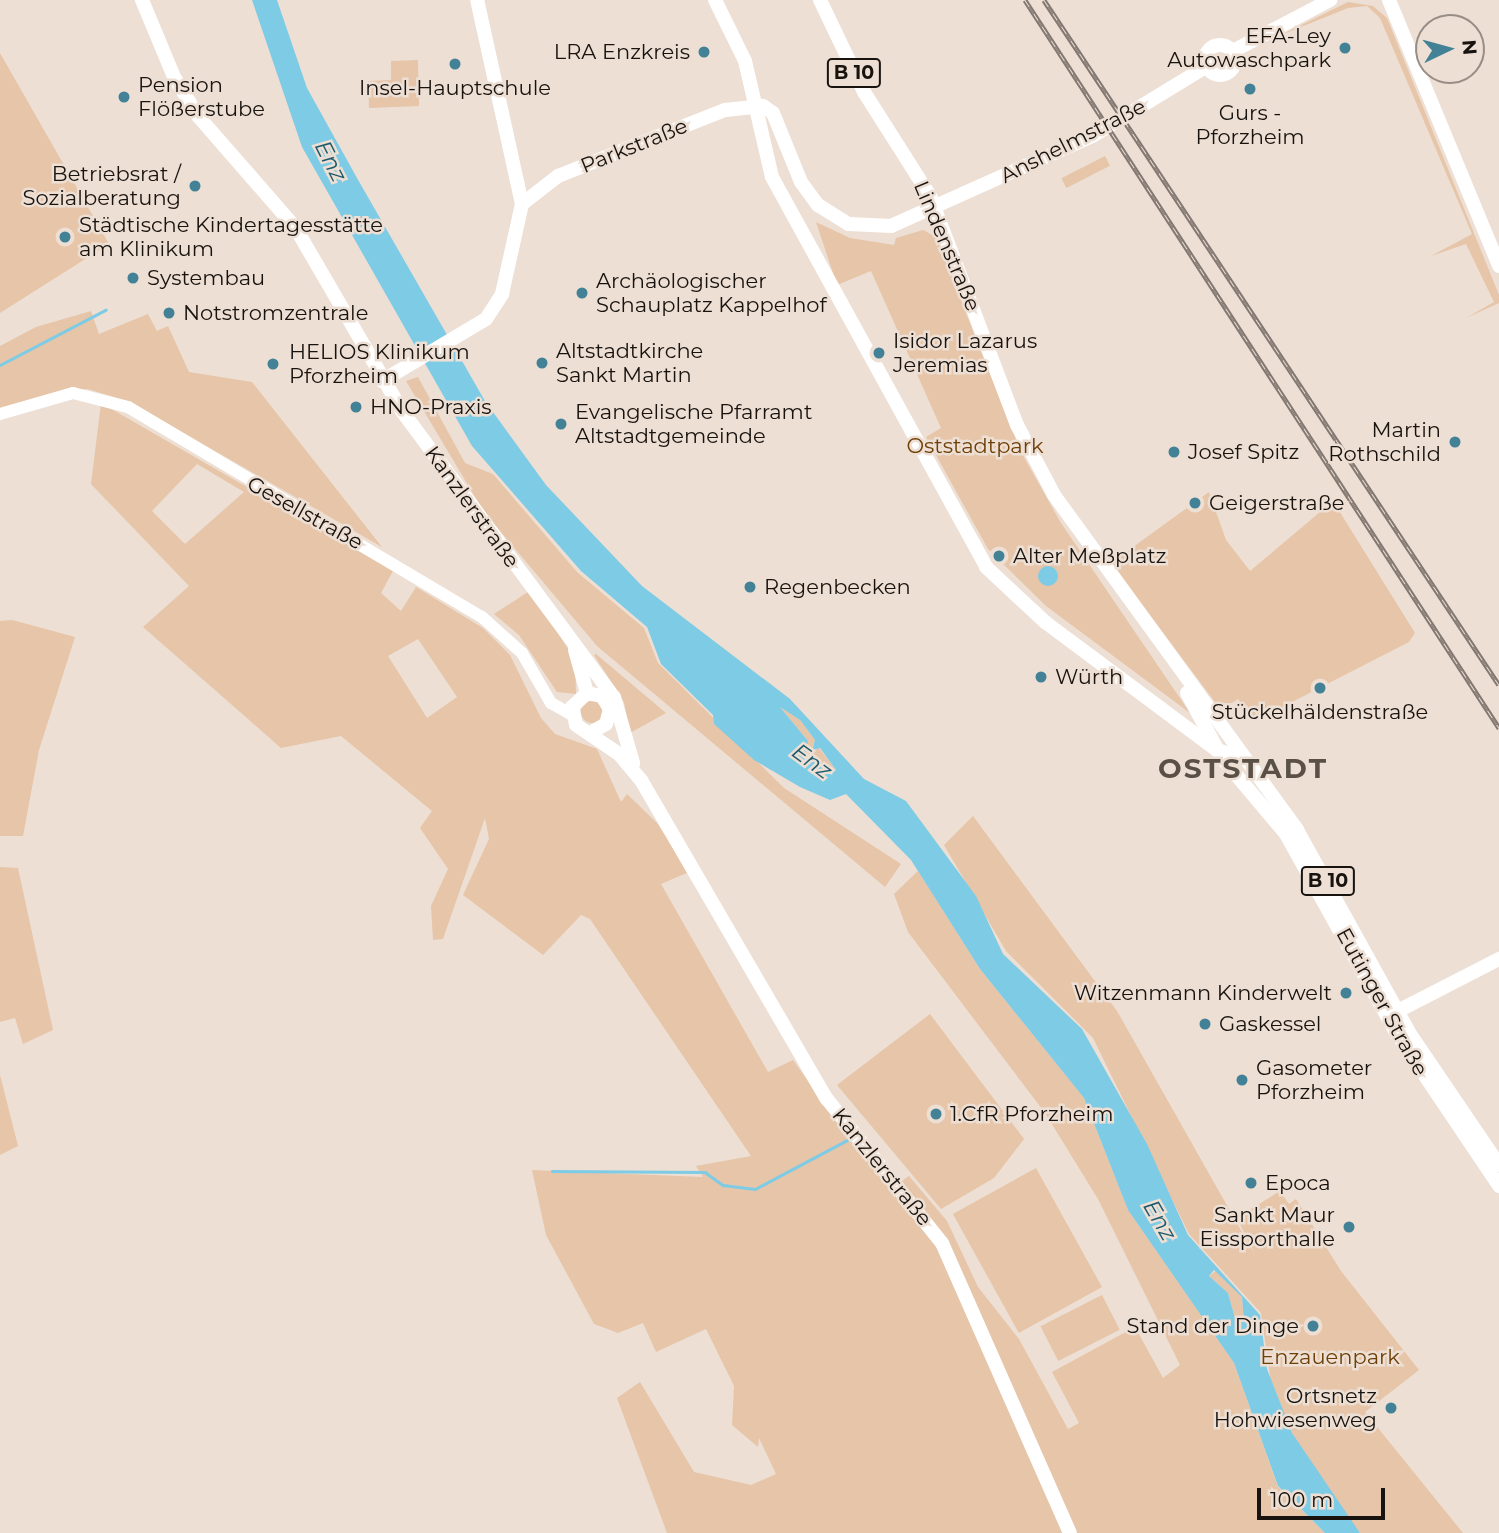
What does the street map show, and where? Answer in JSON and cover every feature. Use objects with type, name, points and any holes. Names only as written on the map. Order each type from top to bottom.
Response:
[{"type":"main road","name":"Kanzlerstraße","points":[[142,0],[174,77],[216,139],[295,227],[392,375],[482,525],[565,629],[614,697],[641,780]]},
{"type":"main road","points":[[392,375],[473,328],[498,306],[522,204],[477,0]]},
{"type":"main road","points":[[715,0],[736,48],[750,107],[756,159],[772,177],[986,567],[1018,601],[1207,727],[1217,750],[1247,760]]},
{"type":"main road","name":"Lindenstraße","points":[[820,0],[864,92],[936,208],[1029,450],[1067,517],[1177,673],[1207,727],[1247,760]]},
{"type":"main road","name":"Anshelmstraße","points":[[936,208],[1094,135],[1207,66],[1212,47],[1233,51],[1330,0]]},
{"type":"main road","points":[[1389,0],[1499,266]]},
{"type":"main road","name":"Anshelmstraße","points":[[1207,66],[1217,75],[1229,73],[1233,51]]},
{"type":"main road","points":[[750,107],[780,135],[810,196],[841,221],[882,227],[936,208]]},
{"type":"main road","name":"Parkstraße","points":[[522,204],[558,176],[750,107]]},
{"type":"main road","name":"Kanzlerstraße","points":[[565,629],[587,693],[607,702],[606,724],[619,754]]},
{"type":"main road","points":[[571,714],[575,700],[587,693]]},
{"type":"main road","name":"Kanzlerstraße","points":[[571,714],[576,725],[592,732],[619,754],[641,780],[827,1099],[942,1243],[1070,1533]]},
{"type":"main road","points":[[592,732],[606,724]]},
{"type":"main road","name":"Eutinger Straße","points":[[1217,750],[1286,834],[1391,1014],[1499,1186]]},
{"type":"main road","name":"Eutinger Straße","points":[[1247,760],[1311,852],[1391,1014],[1499,1165]]},
{"type":"main road","points":[[1391,1014],[1499,959]]},
{"type":"street","name":"Gesellstraße","points":[[0,414],[73,393],[128,407],[482,617],[522,653],[551,703],[571,714]]},
{"type":"green space","points":[[1348,2],[1373,6],[1387,18],[1499,295],[1499,303],[1466,318],[1494,302],[1466,244],[1431,256],[1472,234],[1380,18],[1367,6],[1348,8],[1281,35]]},
{"type":"green space","points":[[0,53],[109,244],[0,313]]},
{"type":"green space","points":[[418,60],[419,106],[369,108],[368,81],[391,80],[391,61]]},
{"type":"green space","points":[[1105,156],[1110,166],[1066,188],[1061,178]]},
{"type":"green space","name":"Oststadtpark","points":[[816,222],[850,238],[894,245],[896,238],[923,230],[936,237],[1021,452],[1061,523],[1190,713],[1046,606],[988,549],[926,437],[941,428],[871,271],[837,285]]},
{"type":"green space","points":[[91,311],[99,334],[148,314],[157,331],[168,326],[189,372],[252,382],[382,547],[130,402],[88,389],[59,391],[0,412],[0,346],[36,327]]},
{"type":"green space","points":[[418,377],[465,463],[493,474],[577,572],[644,628],[658,663],[784,788],[901,864],[885,887],[597,646],[484,512],[406,381]]},
{"type":"green space","points":[[101,403],[393,571],[381,593],[401,611],[416,587],[483,628],[510,655],[541,718],[555,734],[597,749],[621,802],[627,794],[657,823],[689,872],[661,884],[768,1072],[793,1060],[856,1149],[893,1187],[909,1176],[947,1221],[978,1287],[1019,1339],[1068,1429],[1079,1423],[1052,1372],[1135,1327],[1163,1378],[1180,1365],[1098,1199],[1045,1113],[908,932],[894,894],[918,871],[980,969],[1084,1098],[1128,1210],[1234,1363],[1278,1487],[1325,1533],[667,1533],[617,1398],[640,1382],[694,1472],[751,1485],[776,1474],[759,1438],[758,1447],[732,1425],[734,1386],[706,1329],[656,1352],[643,1323],[618,1333],[594,1324],[546,1235],[532,1170],[703,1177],[696,1166],[751,1156],[590,919],[581,915],[543,955],[463,895],[489,839],[485,818],[443,939],[433,940],[431,906],[448,869],[420,828],[432,811],[341,736],[281,748],[143,627],[189,586],[91,484]],"holes":[[[197,464],[244,492],[185,544],[152,511]],[[418,639],[457,697],[427,718],[388,656]]]},
{"type":"green space","points":[[1209,492],[1226,540],[1250,571],[1333,501],[1415,633],[1409,642],[1255,721],[1238,699],[1221,710],[1111,563]]},
{"type":"green space","points":[[531,590],[575,660],[576,694],[557,692],[519,635],[494,614]]},
{"type":"green space","points":[[12,620],[75,637],[39,750],[23,836],[0,836],[0,621]]},
{"type":"green space","points":[[594,655],[666,713],[630,733],[624,702]]},
{"type":"green space","points":[[592,701],[600,704],[603,712],[600,720],[592,723],[584,720],[581,712],[584,704]]},
{"type":"green space","points":[[780,707],[800,720],[815,740],[812,748],[819,748],[836,770],[806,754],[808,741]]},
{"type":"green space","name":"Enzauenpark","points":[[973,816],[1117,1011],[1255,1255],[1237,1218],[1280,1191],[1289,1204],[1296,1199],[1341,1271],[1419,1370],[1365,1412],[1463,1533],[1360,1533],[1335,1503],[1292,1433],[1271,1383],[1261,1313],[1189,1234],[1093,1038],[1006,951],[944,845]]},
{"type":"green space","points":[[0,867],[18,868],[53,1030],[23,1044],[15,1018],[0,1022]]},
{"type":"green space","name":"1.CfR Pforzheim","points":[[930,1014],[1024,1139],[994,1178],[941,1209],[837,1085]]},
{"type":"green space","points":[[0,1075],[18,1146],[0,1155]]},
{"type":"green space","points":[[1036,1168],[1102,1287],[1019,1333],[953,1214]]},
{"type":"green space","points":[[1217,1270],[1242,1297],[1244,1322],[1236,1322],[1228,1293],[1209,1276]]},
{"type":"green space","points":[[1102,1295],[1120,1330],[1058,1361],[1041,1326]]},
{"type":"water","name":"Enz","points":[[252,0],[277,0],[307,88],[485,401],[546,485],[642,586],[790,699],[864,779],[906,801],[976,896],[1003,954],[1082,1029],[1147,1144],[1188,1235],[1260,1315],[1267,1369],[1292,1433],[1360,1533],[1325,1533],[1278,1486],[1234,1363],[1128,1210],[1084,1098],[980,969],[911,860],[846,794],[830,800],[800,787],[754,760],[714,724],[713,715],[661,664],[647,627],[581,571],[472,446],[302,147]],"holes":[[[780,707],[800,720],[815,740],[812,750],[820,748],[836,770],[806,754],[808,741]],[[1214,1270],[1242,1297],[1244,1322],[1236,1322],[1228,1293],[1209,1276]]]},
{"type":"water","points":[[1048,566],[1055,569],[1058,576],[1055,583],[1048,586],[1041,583],[1038,576],[1041,569]]},
{"type":"waterway","points":[[0,365],[105,310]]},
{"type":"waterway","points":[[552,1171],[705,1172],[723,1185],[755,1189],[851,1138]]},
{"type":"railway","points":[[1025,0],[1499,728]]},
{"type":"railway","points":[[1044,0],[1499,685]]},
{"type":"place","name":"EFA-Ley Autowaschpark","points":[[1345,48]]},
{"type":"place","name":"LRA Enzkreis","points":[[704,52]]},
{"type":"place","name":"Insel-Hauptschule","points":[[455,64]]},
{"type":"place","name":"Gurs - Pforzheim","points":[[1250,89]]},
{"type":"place","name":"Pension Flößerstube","points":[[124,97]]},
{"type":"place","name":"Betriebsrat / Sozialberatung","points":[[195,186]]},
{"type":"place","name":"Städtische Kindertagesstätte am Klinikum","points":[[65,237]]},
{"type":"place","name":"Systembau","points":[[133,278]]},
{"type":"place","name":"Archäologischer Schauplatz Kappelhof","points":[[582,293]]},
{"type":"place","name":"Notstromzentrale","points":[[169,313]]},
{"type":"place","name":"Isidor Lazarus Jeremias","points":[[879,353]]},
{"type":"place","name":"Altstadtkirche Sankt Martin","points":[[542,363]]},
{"type":"place","name":"HELIOS Klinikum Pforzheim","points":[[273,364]]},
{"type":"place","name":"HNO-Praxis","points":[[356,407]]},
{"type":"place","name":"Evangelische Pfarramt Altstadtgemeinde","points":[[561,424]]},
{"type":"place","name":"Martin Rothschild","points":[[1455,442]]},
{"type":"place","name":"Josef Spitz","points":[[1174,452]]},
{"type":"place","name":"Geigerstraße","points":[[1195,503]]},
{"type":"place","name":"Alter Meßplatz","points":[[999,556]]},
{"type":"place","name":"Regenbecken","points":[[750,587]]},
{"type":"place","name":"Würth","points":[[1041,677]]},
{"type":"place","name":"Stückelhäldenstraße","points":[[1320,688]]},
{"type":"place","name":"Witzenmann Kinderwelt","points":[[1346,993]]},
{"type":"place","name":"Gaskessel","points":[[1205,1024]]},
{"type":"place","name":"Gasometer Pforzheim","points":[[1242,1080]]},
{"type":"place","name":"1.CfR Pforzheim","points":[[936,1114]]},
{"type":"place","name":"Epoca","points":[[1251,1183]]},
{"type":"place","name":"Sankt Maur Eissporthalle","points":[[1349,1227]]},
{"type":"place","name":"Stand der Dinge","points":[[1313,1326]]},
{"type":"place","name":"Ortsnetz Hohwiesenweg","points":[[1391,1408]]},
{"type":"district","name":"OSTSTADT","points":[[1243,768]]}]
